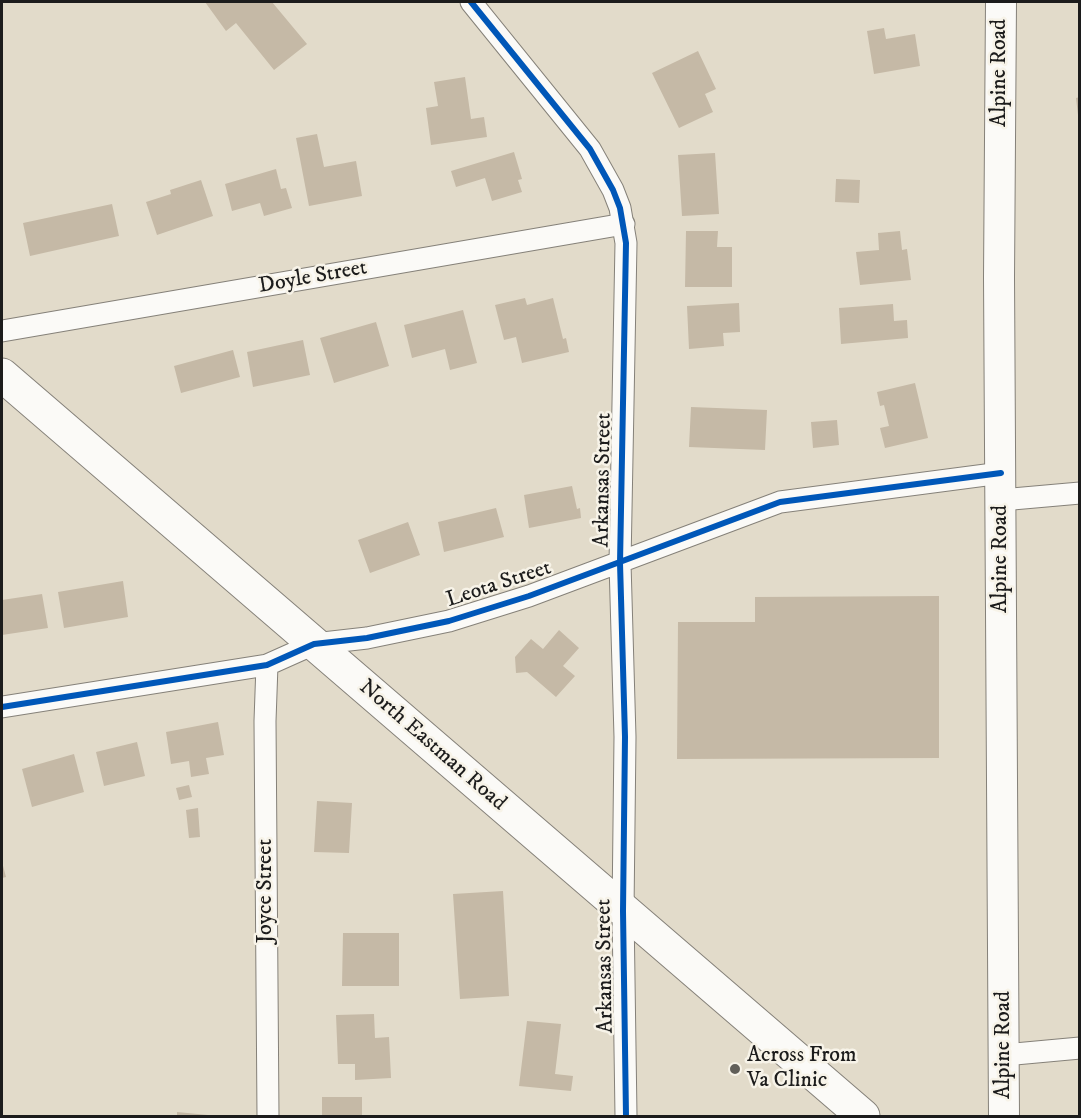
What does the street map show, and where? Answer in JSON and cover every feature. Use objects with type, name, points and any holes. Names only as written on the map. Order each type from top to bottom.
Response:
[{"type":"main road","name":"Alpine Road","points":[[1001,2],[1004,1116]]},
{"type":"main road","name":"North Eastman Road","points":[[2,375],[863,1116]]},
{"type":"street","name":"Arkansas Street","points":[[471,2],[584,140],[613,190],[624,224],[627,265],[620,563],[625,737],[623,911],[626,1116]]},
{"type":"street","name":"Doyle Street","points":[[2,331],[624,224]]},
{"type":"street","name":"Leota Street","points":[[2,707],[267,665],[314,644],[367,638],[449,621],[620,563],[780,502],[1001,486],[1080,493]]},
{"type":"street","name":"Joyce Street","points":[[267,665],[265,721],[268,1116]]},
{"type":"street","points":[[1004,1056],[1080,1048]]},
{"type":"building","points":[[205,2],[272,2],[307,44],[274,70],[236,23],[226,31]]},
{"type":"building","points":[[884,28],[886,39],[915,34],[920,66],[874,74],[867,31]]},
{"type":"building","points":[[698,51],[716,89],[705,94],[713,112],[679,128],[652,73]]},
{"type":"building","points":[[465,77],[471,119],[484,117],[487,137],[431,145],[426,108],[438,106],[434,82]]},
{"type":"building","points":[[1080,97],[1080,115],[1078,115],[1076,98]]},
{"type":"building","points":[[317,134],[324,167],[356,161],[362,196],[309,206],[296,138]]},
{"type":"building","points":[[514,152],[522,179],[518,180],[522,192],[492,201],[485,178],[456,187],[451,171]]},
{"type":"building","points":[[715,153],[719,214],[682,216],[678,155]]},
{"type":"building","points":[[276,169],[281,189],[286,188],[292,208],[264,216],[260,203],[232,211],[225,184]]},
{"type":"building","points":[[836,179],[860,180],[859,203],[835,202]]},
{"type":"building","points":[[201,180],[213,216],[157,235],[146,202],[171,194],[170,190]]},
{"type":"building","points":[[112,204],[119,236],[30,256],[23,223]]},
{"type":"building","points":[[686,231],[718,231],[717,247],[732,247],[732,287],[685,287]]},
{"type":"building","points":[[900,231],[902,250],[907,249],[911,280],[860,285],[856,252],[879,250],[878,233]]},
{"type":"building","points":[[525,298],[527,305],[553,298],[563,339],[566,338],[569,352],[522,363],[516,337],[504,340],[495,305]]},
{"type":"building","points":[[739,303],[740,332],[723,333],[724,346],[689,349],[687,306]]},
{"type":"building","points":[[893,304],[894,321],[907,320],[908,338],[841,344],[839,308]]},
{"type":"building","points":[[463,310],[477,363],[450,370],[445,349],[412,358],[404,325]]},
{"type":"building","points":[[376,322],[389,366],[334,383],[320,338]]},
{"type":"building","points":[[303,340],[310,375],[253,387],[247,352]]},
{"type":"building","points":[[233,350],[240,377],[181,393],[174,366]]},
{"type":"building","points":[[915,383],[928,438],[885,448],[880,428],[889,426],[884,405],[880,406],[877,392]]},
{"type":"building","points":[[691,407],[767,410],[765,450],[689,447]]},
{"type":"building","points":[[837,420],[839,445],[813,448],[811,422]]},
{"type":"building","points":[[572,486],[581,518],[529,528],[524,495]]},
{"type":"building","points":[[496,508],[504,537],[444,552],[438,522]]},
{"type":"building","points":[[408,522],[420,555],[370,573],[358,540]]},
{"type":"building","points":[[123,581],[128,617],[64,628],[58,592]]},
{"type":"building","points":[[42,594],[48,628],[2,635],[2,600]]},
{"type":"building","points":[[939,596],[939,758],[677,759],[678,622],[755,622],[755,597]]},
{"type":"building","points":[[559,630],[579,648],[563,666],[575,676],[556,697],[527,672],[516,673],[515,657],[531,639],[543,649]]},
{"type":"building","points":[[218,722],[224,755],[206,758],[209,774],[191,777],[189,761],[171,764],[166,732]]},
{"type":"building","points":[[137,742],[145,776],[104,786],[96,752]]},
{"type":"building","points":[[74,754],[84,792],[32,807],[22,769]]},
{"type":"building","points":[[189,785],[192,797],[179,800],[176,788]]},
{"type":"building","points":[[317,801],[352,803],[349,853],[314,852]]},
{"type":"building","points":[[198,808],[200,837],[189,838],[186,810]]},
{"type":"building","points":[[2,862],[6,877],[2,878]]},
{"type":"building","points":[[503,891],[509,996],[460,999],[453,894]]},
{"type":"building","points":[[343,933],[399,933],[399,986],[342,986]]},
{"type":"building","points":[[374,1014],[375,1038],[389,1037],[391,1078],[355,1080],[355,1064],[338,1064],[336,1015]]},
{"type":"building","points":[[527,1021],[561,1024],[555,1074],[573,1076],[571,1091],[519,1086]]},
{"type":"building","points":[[322,1097],[362,1097],[362,1116],[322,1116]]},
{"type":"building","points":[[177,1112],[208,1115],[177,1116]]},
{"type":"cycle path","points":[[471,2],[590,149],[613,190],[620,208],[626,243],[620,563],[625,737],[623,911],[626,1116]]},
{"type":"cycle path","points":[[2,707],[267,665],[314,644],[367,638],[449,621],[529,596],[780,502],[1001,473]]},
{"type":"place","name":"Across From Va Clinic","points":[[735,1069]]}]
